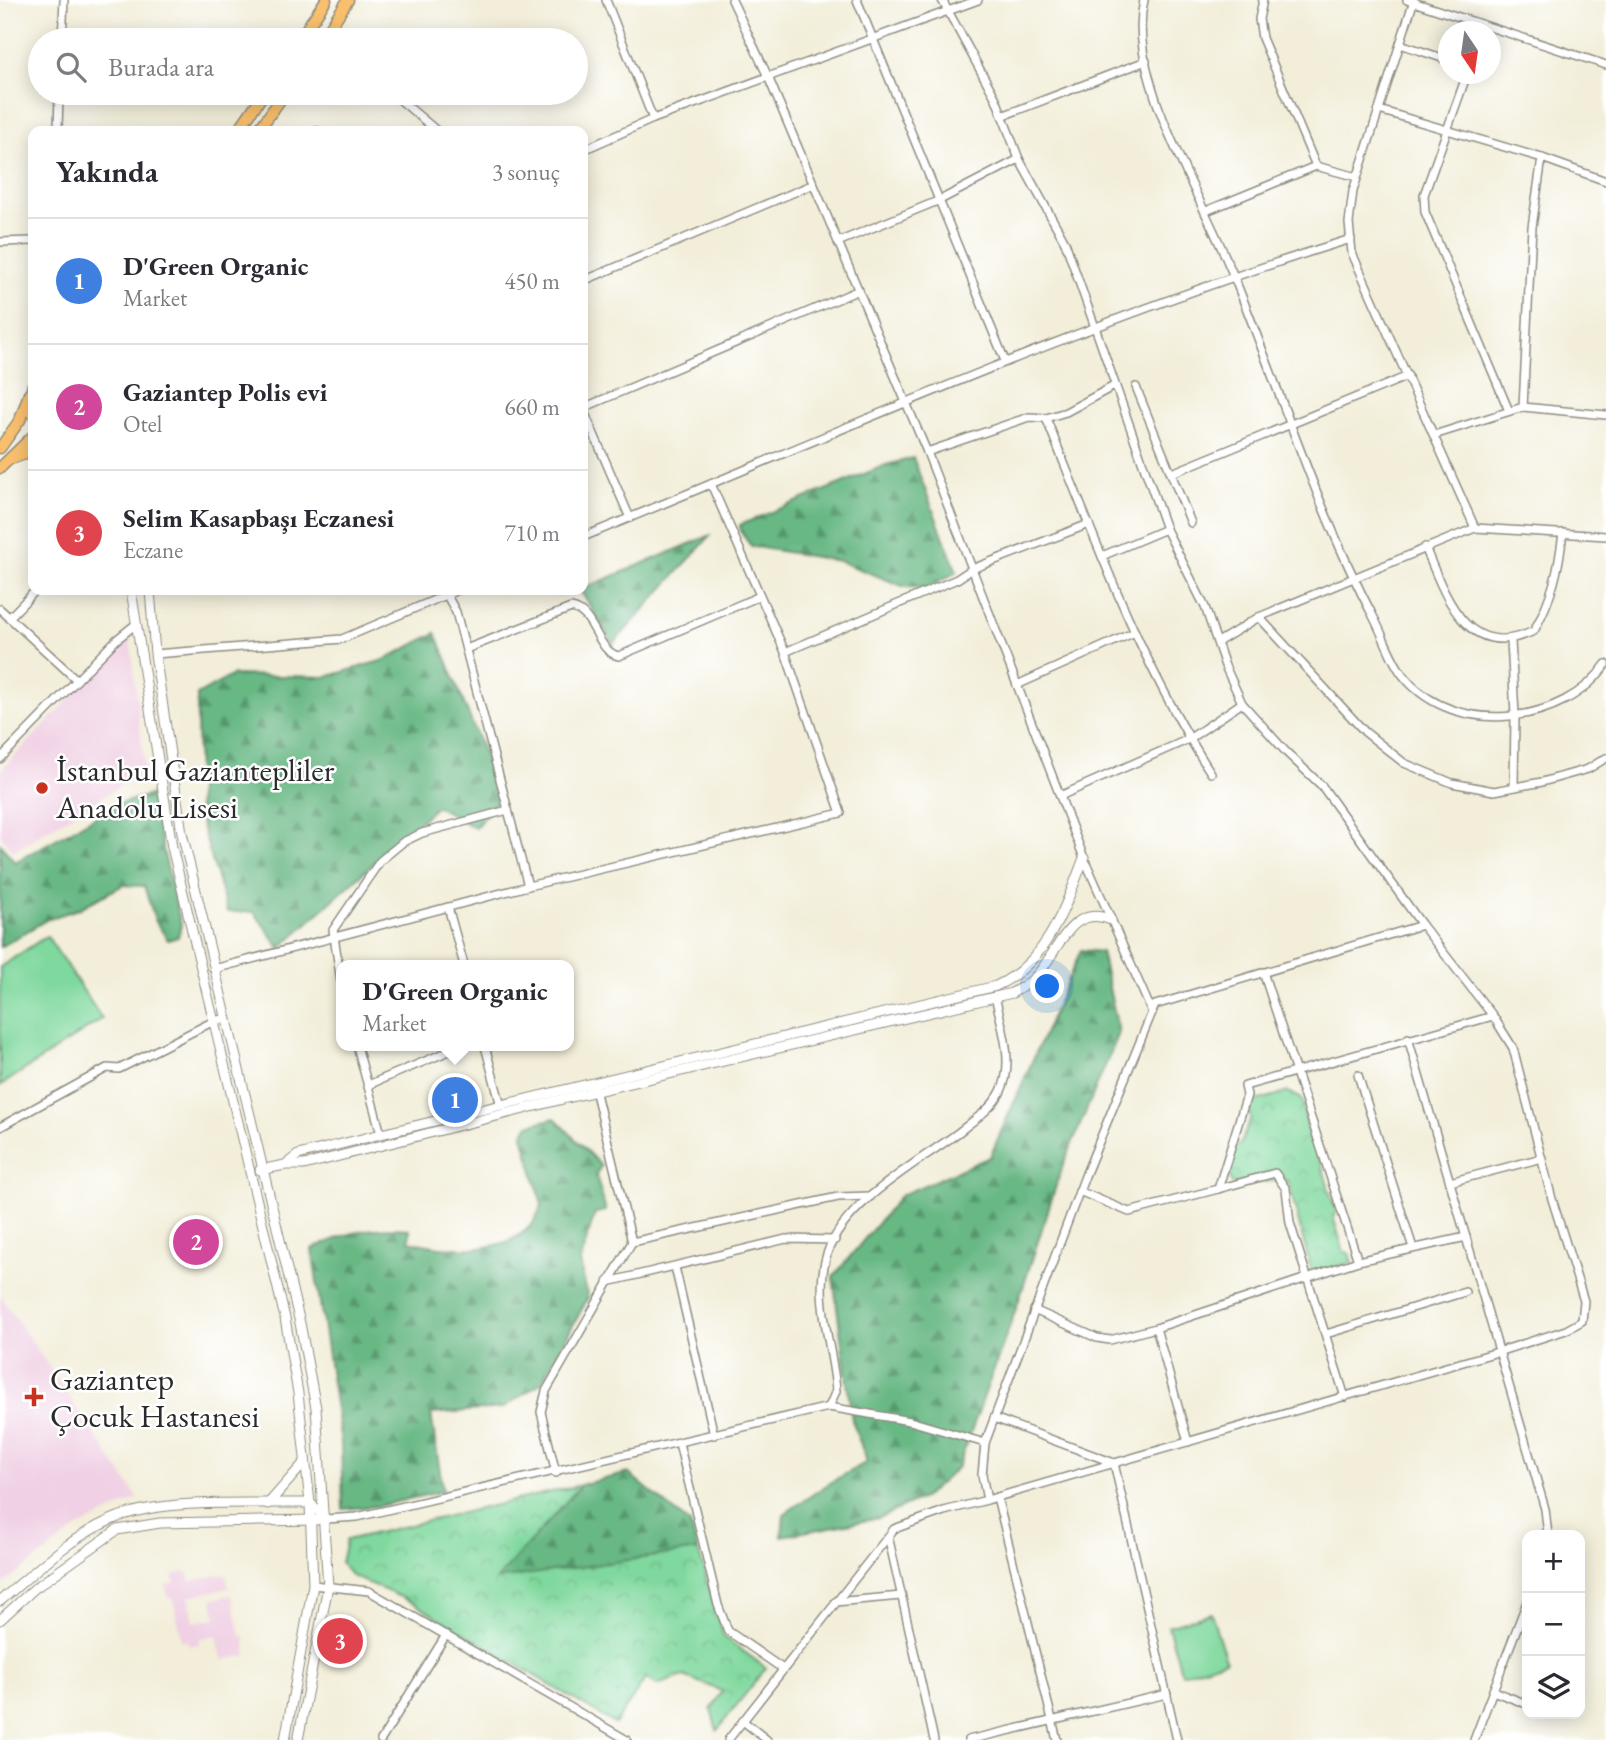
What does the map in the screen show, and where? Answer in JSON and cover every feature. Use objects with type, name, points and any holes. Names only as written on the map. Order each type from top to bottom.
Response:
[{"type":"main road","points":[[307,28],[326,0]]},
{"type":"main road","points":[[330,28],[348,0]]},
{"type":"main road","points":[[241,126],[256,105]]},
{"type":"main road","points":[[262,126],[276,105]]},
{"type":"main road","points":[[3,441],[20,420],[28,398]]},
{"type":"main road","points":[[4,464],[28,441]]},
{"type":"main road","points":[[4,464],[28,453]]},
{"type":"street","points":[[63,28],[64,0]]},
{"type":"street","points":[[606,0],[653,119]]},
{"type":"street","points":[[732,0],[769,79],[927,452],[1084,858],[1152,1012]]},
{"type":"street","points":[[857,0],[1005,361]]},
{"type":"street","points":[[728,1740],[894,1530],[944,1511],[1501,1351],[1566,1330],[1582,1321],[1584,1301],[1513,1048],[1493,1016],[1422,925],[1322,786],[1286,752],[1242,703],[1224,666],[1205,607],[1166,529],[1065,242],[1019,159],[1002,116],[942,0]]},
{"type":"street","points":[[588,148],[653,119],[769,79],[870,37],[978,0]]},
{"type":"street","points":[[1144,0],[1139,37],[1157,103],[1233,275],[1352,576],[1406,679],[1433,700],[1495,719],[1567,698],[1597,677],[1606,664]]},
{"type":"street","points":[[1263,0],[1259,19],[1262,38],[1316,166]]},
{"type":"street","points":[[1461,21],[1412,1],[1357,177],[1349,223],[1352,253],[1475,528]]},
{"type":"street","points":[[1501,35],[1606,65]]},
{"type":"street","points":[[1400,44],[1438,57]]},
{"type":"street","points":[[1002,116],[1146,61]]},
{"type":"street","points":[[1464,84],[1424,195],[1425,212],[1509,411]]},
{"type":"street","points":[[58,126],[59,105]]},
{"type":"street","points":[[407,105],[432,126]]},
{"type":"street","points":[[1379,110],[1542,158],[1606,181]]},
{"type":"street","points":[[1523,407],[1532,227],[1542,158]]},
{"type":"street","points":[[838,242],[940,200],[1019,159]]},
{"type":"street","points":[[1206,211],[1316,166],[1357,177]]},
{"type":"street","points":[[588,279],[814,184]]},
{"type":"street","points":[[588,535],[1005,361],[1233,275],[1350,239]]},
{"type":"street","points":[[0,242],[28,240]]},
{"type":"street","points":[[588,407],[859,290]]},
{"type":"street","points":[[1172,473],[1408,376]]},
{"type":"street","points":[[927,452],[1029,417],[1046,418],[1066,412],[1114,386]]},
{"type":"street","points":[[1136,387],[1191,523]]},
{"type":"street","points":[[1434,435],[1523,407],[1606,415]]},
{"type":"street","points":[[1046,418],[1135,632],[1189,739],[1211,773]]},
{"type":"street","points":[[588,421],[630,518]]},
{"type":"street","points":[[214,969],[528,887],[758,830],[841,813],[785,652],[711,484]]},
{"type":"street","points":[[785,652],[957,579],[972,569],[1089,524]]},
{"type":"street","points":[[1218,642],[1259,617],[1352,576],[1475,528],[1606,536]]},
{"type":"street","points":[[1102,556],[1166,529]]},
{"type":"street","points":[[1425,547],[1444,594],[1465,624],[1489,639],[1511,640],[1534,631],[1545,610],[1558,579],[1563,533]]},
{"type":"street","points":[[9,618],[31,595]]},
{"type":"street","points":[[132,595],[169,835],[290,1343],[310,1503],[313,1585],[285,1740]]},
{"type":"street","points":[[150,595],[155,654],[182,832],[309,1366],[326,1519],[328,1586],[298,1740]]},
{"type":"street","points":[[155,654],[342,639],[438,595]]},
{"type":"street","points":[[447,595],[456,612],[528,887]]},
{"type":"street","points":[[466,649],[571,608],[583,613],[609,652],[619,656],[760,596]]},
{"type":"street","points":[[0,609],[77,680]]},
{"type":"street","points":[[1259,617],[1365,732],[1404,762],[1452,783],[1494,791],[1588,769],[1606,758]]},
{"type":"street","points":[[0,759],[136,624]]},
{"type":"street","points":[[1017,685],[1135,632]]},
{"type":"street","points":[[1511,640],[1515,715],[1514,787]]},
{"type":"street","points":[[1060,796],[1189,739],[1242,703]]},
{"type":"street","points":[[337,960],[333,930],[380,862],[395,848],[422,833],[508,810]]},
{"type":"street","points":[[251,1172],[285,1165],[304,1165],[594,1087],[996,986],[1019,976],[1041,949],[1068,900],[1084,858]]},
{"type":"street","points":[[448,907],[463,960]]},
{"type":"street","points":[[285,1165],[298,1155],[381,1134],[1012,993],[1034,979],[1069,928],[1088,916],[1100,915],[1111,920]]},
{"type":"street","points":[[987,1500],[982,1475],[985,1443],[1079,1191],[1155,1005],[1422,925]]},
{"type":"street","points":[[1263,972],[1358,1261]]},
{"type":"street","points":[[829,1407],[836,1391],[822,1285],[828,1253],[844,1223],[871,1196],[984,1113],[1001,1091],[1007,1066],[995,996]]},
{"type":"street","points":[[1218,1189],[1247,1095],[1245,1086],[1493,1016]]},
{"type":"street","points":[[0,1127],[107,1068],[119,1069],[214,1021],[227,1018]]},
{"type":"street","points":[[1408,1038],[1501,1351],[1545,1509],[1547,1530]]},
{"type":"street","points":[[358,1051],[381,1134]]},
{"type":"street","points":[[368,1085],[449,1051]]},
{"type":"street","points":[[486,1051],[501,1106]]},
{"type":"street","points":[[1358,1075],[1413,1248]]},
{"type":"street","points":[[556,1473],[541,1412],[545,1391],[632,1242],[594,1087]]},
{"type":"street","points":[[1450,1182],[1542,1158]]},
{"type":"street","points":[[1079,1191],[1129,1212],[1275,1173],[1286,1189],[1290,1223],[1345,1397]]},
{"type":"street","points":[[632,1242],[838,1197],[871,1196]]},
{"type":"street","points":[[1034,1310],[1097,1338],[1110,1340],[1156,1328],[1358,1261],[1466,1237]]},
{"type":"street","points":[[608,1282],[786,1239],[835,1240]]},
{"type":"street","points":[[675,1267],[714,1435]]},
{"type":"street","points":[[1326,1334],[1465,1292]]},
{"type":"street","points":[[1156,1328],[1188,1442]]},
{"type":"street","points":[[0,1620],[35,1588],[117,1530],[160,1523],[311,1521],[357,1517],[556,1473],[829,1407],[910,1422],[985,1443]]},
{"type":"street","points":[[994,1418],[1114,1463]]},
{"type":"street","points":[[679,1443],[718,1605],[728,1631],[783,1669]]},
{"type":"street","points":[[268,1504],[305,1462]]},
{"type":"street","points":[[1114,1463],[1177,1740]]},
{"type":"street","points":[[997,1497],[1057,1740]]},
{"type":"street","points":[[0,1601],[68,1545],[116,1517],[150,1507],[310,1503],[326,1519]]},
{"type":"street","points":[[888,1540],[934,1740]]},
{"type":"street","points":[[313,1585],[369,1591],[626,1740]]},
{"type":"street","points":[[835,1602],[865,1602],[901,1596]]},
{"type":"street","points":[[1474,1740],[1522,1615]]},
{"type":"street","points":[[382,1740],[446,1635]]},
{"type":"street","points":[[1493,1691],[1522,1702]]},
{"type":"street","points":[[968,1740],[1167,1694]]},
{"type":"street","points":[[743,1721],[767,1740]]},
{"type":"shaded area","points":[[130,637],[145,771],[12,851],[0,834],[0,771]]},
{"type":"shaded area","name":"Gaziantep Çocuk Hastanesi","points":[[0,1295],[138,1498],[76,1529],[0,1587]]},
{"type":"shaded area","points":[[187,1572],[190,1581],[226,1573],[229,1588],[189,1596],[194,1622],[216,1618],[212,1599],[232,1595],[241,1636],[245,1636],[246,1656],[222,1660],[217,1635],[198,1639],[199,1644],[189,1646],[188,1640],[182,1641],[173,1598],[168,1598],[165,1585],[174,1583],[173,1575]]},
{"type":"green space","points":[[913,458],[957,572],[927,588],[905,587],[839,561],[751,546],[740,531],[740,525],[886,465]]},
{"type":"green space","points":[[711,535],[613,644],[583,595],[588,595],[588,587]]},
{"type":"green space","points":[[436,633],[501,796],[475,828],[437,806],[280,948],[254,912],[227,912],[198,813],[197,695],[233,675],[326,677],[384,660]]},
{"type":"green space","points":[[150,795],[181,925],[178,937],[168,940],[156,922],[144,886],[123,885],[78,909],[48,919],[0,947],[0,844],[15,862],[118,804]]},
{"type":"green space","points":[[47,936],[102,1019],[0,1086],[0,967]]},
{"type":"green space","points":[[1081,950],[1101,952],[1119,1033],[1061,1170],[1016,1309],[958,1467],[925,1497],[879,1518],[782,1536],[784,1514],[831,1482],[867,1462],[852,1420],[833,1277],[901,1195],[990,1157]]},
{"type":"green space","points":[[1288,1092],[1302,1099],[1309,1137],[1314,1140],[1336,1212],[1333,1217],[1344,1252],[1349,1253],[1352,1263],[1312,1274],[1288,1180],[1232,1184],[1228,1171],[1234,1147],[1240,1145],[1251,1118],[1248,1113],[1255,1101]]},
{"type":"green space","points":[[555,1118],[601,1166],[596,1175],[606,1211],[595,1213],[580,1262],[588,1298],[542,1382],[503,1408],[431,1414],[443,1491],[379,1506],[343,1509],[341,1443],[312,1249],[348,1234],[383,1228],[410,1229],[409,1241],[456,1248],[490,1246],[519,1235],[533,1223],[542,1205],[523,1135],[528,1125]]},
{"type":"green space","points":[[628,1473],[690,1524],[698,1550],[496,1580],[581,1485]]},
{"type":"green space","points":[[581,1485],[497,1579],[698,1550],[724,1637],[766,1668],[717,1730],[711,1710],[722,1691],[684,1676],[657,1685],[646,1678],[615,1724],[412,1602],[352,1576],[341,1563],[346,1540]]},
{"type":"green space","points":[[1211,1613],[1226,1660],[1182,1674],[1168,1626]]},
{"type":"place","name":"İstanbul Gaziantepliler Anadolu Lisesi","points":[[42,788]]},
{"type":"place","name":"D'Green Organic","points":[[455,1100]]},
{"type":"place","name":"Gaziantep Polis evi","points":[[196,1242]]},
{"type":"place","name":"Gaziantep Çocuk Hastanesi","points":[[34,1397]]},
{"type":"place","name":"Selim Kasapbaşı Eczanesi","points":[[340,1641]]}]
